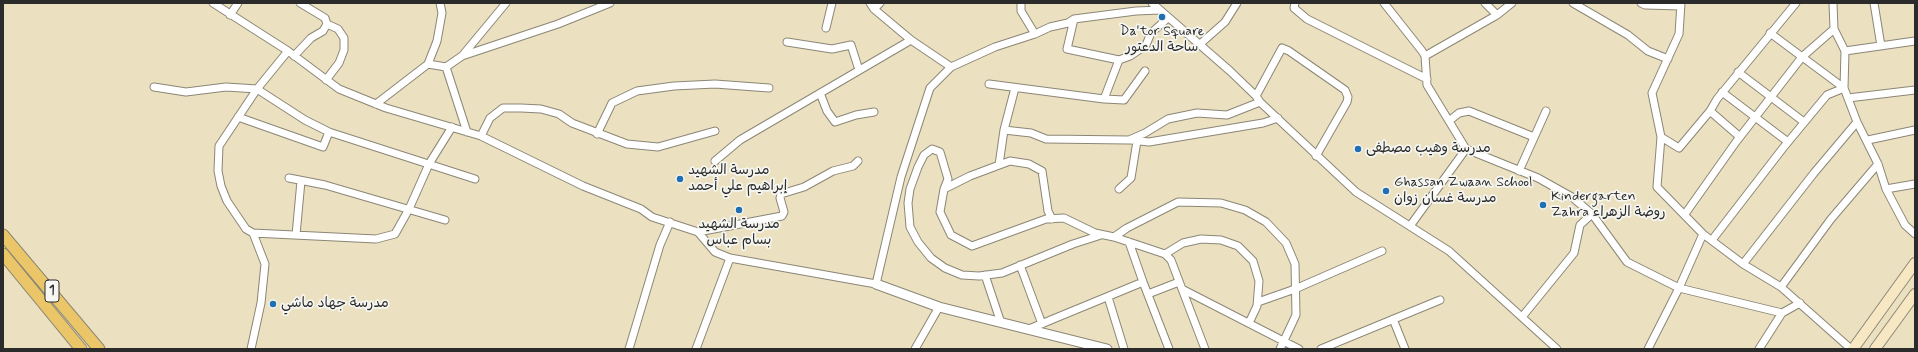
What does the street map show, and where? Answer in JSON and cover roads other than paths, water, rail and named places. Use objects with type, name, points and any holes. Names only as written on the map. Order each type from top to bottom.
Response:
[{"type":"main road","name":"1","points":[[3,235],[99,349]]},
{"type":"main road","name":"1","points":[[3,254],[81,349]]},
{"type":"main road","points":[[1852,349],[1915,263]]},
{"type":"main road","points":[[1875,349],[1915,294]]},
{"type":"street","points":[[213,3],[288,51],[339,89],[376,104],[481,136],[583,186],[641,209],[652,217],[698,232],[715,252],[730,258],[876,284],[939,307],[1107,349]]},
{"type":"street","points":[[230,15],[238,3]]},
{"type":"street","points":[[300,3],[325,18],[327,24],[338,29],[344,38],[344,50],[339,63],[326,80]]},
{"type":"street","points":[[376,104],[428,64],[437,41],[442,13],[440,3]]},
{"type":"street","points":[[462,56],[506,3]]},
{"type":"street","points":[[428,64],[446,66],[462,56],[558,24],[610,3]]},
{"type":"street","points":[[826,28],[832,3]]},
{"type":"street","points":[[880,3],[872,6],[911,40],[951,67]]},
{"type":"street","points":[[1021,3],[1021,11],[1035,34]]},
{"type":"street","points":[[1152,3],[1258,99],[1316,156],[1356,192],[1449,251],[1557,349]]},
{"type":"street","points":[[1199,46],[1225,22],[1237,3]]},
{"type":"street","points":[[1295,3],[1294,8],[1307,18],[1427,79]]},
{"type":"street","points":[[1384,3],[1408,31],[1425,56],[1427,85],[1466,149],[1538,178],[1572,196],[1592,214],[1626,262],[1679,288],[1782,313]]},
{"type":"street","points":[[1485,3],[1497,15]]},
{"type":"street","points":[[1425,56],[1497,15],[1512,3]]},
{"type":"street","points":[[1573,3],[1628,35],[1648,51],[1668,58]]},
{"type":"street","points":[[1641,3],[1645,5],[1681,5],[1679,34],[1652,93],[1661,137],[1657,187],[1703,234],[1743,264],[1782,287],[1852,349]]},
{"type":"street","points":[[1661,137],[1679,148],[1710,111],[1722,92],[1738,72],[1796,3]]},
{"type":"street","points":[[1833,3],[1834,29],[1845,51],[1844,88],[1857,122],[1868,140],[1878,164],[1886,189],[1904,225],[1915,234]]},
{"type":"street","points":[[1874,3],[1881,46]]},
{"type":"street","points":[[876,284],[901,176],[930,88],[951,67],[995,47],[1035,34],[1050,27],[1068,23],[1074,19],[1136,11],[1160,10]]},
{"type":"street","points":[[1074,19],[1067,49],[1119,60],[1130,56],[1146,45],[1151,33],[1168,18]]},
{"type":"street","points":[[294,56],[311,38],[323,31],[327,24]]},
{"type":"street","points":[[1685,214],[1740,137],[1802,57],[1834,29]]},
{"type":"street","points":[[1770,33],[1844,88]]},
{"type":"street","points":[[715,161],[740,140],[911,40]]},
{"type":"street","points":[[1845,51],[1915,41]]},
{"type":"street","points":[[788,42],[832,49],[851,45],[859,70]]},
{"type":"street","points":[[1129,140],[1145,133],[1168,119],[1197,113],[1227,115],[1258,99],[1282,48],[1289,51],[1345,90],[1348,97],[1347,102],[1316,156]]},
{"type":"street","points":[[288,51],[257,89],[219,146],[218,171],[221,186],[227,201],[246,229],[254,234],[376,239],[394,234],[409,209],[429,164],[452,127]]},
{"type":"street","points":[[1104,99],[1119,60]]},
{"type":"street","points":[[446,66],[467,132]]},
{"type":"street","points":[[989,84],[1104,99],[1124,100],[1145,71]]},
{"type":"street","points":[[1738,72],[1804,122]]},
{"type":"street","points":[[598,134],[612,103],[638,91],[674,86],[715,84],[769,88]]},
{"type":"street","points":[[154,87],[186,92],[226,87],[257,89],[305,120],[329,132],[475,179]]},
{"type":"street","points":[[999,165],[1004,130],[1015,88]]},
{"type":"street","points":[[1712,240],[1788,142],[1827,95],[1844,88]]},
{"type":"street","points":[[1848,98],[1915,90]]},
{"type":"street","points":[[1722,92],[1788,142]]},
{"type":"street","points":[[820,93],[827,111],[835,122],[856,115],[874,112]]},
{"type":"street","points":[[481,136],[490,118],[503,108],[542,109],[559,114],[572,123],[598,134],[628,144],[658,147],[715,131]]},
{"type":"street","points":[[1449,121],[1459,113],[1469,111],[1534,137]]},
{"type":"street","points":[[1519,171],[1546,111]]},
{"type":"street","points":[[1710,111],[1740,137]]},
{"type":"street","points":[[238,117],[323,147],[329,132]]},
{"type":"street","points":[[1004,130],[1031,133],[1046,139],[1137,140],[1150,142],[1263,123],[1278,118]]},
{"type":"street","points":[[1743,264],[1857,122]]},
{"type":"street","points":[[1868,140],[1915,130]]},
{"type":"street","points":[[1119,189],[1131,178],[1137,140]]},
{"type":"street","points":[[1410,226],[1466,149]]},
{"type":"street","points":[[1103,234],[1073,244],[1002,273],[962,275],[945,268],[931,258],[918,242],[910,227],[908,203],[910,189],[918,166],[924,155],[932,150],[940,152],[948,179],[944,189],[940,212],[951,235],[972,246],[1046,219],[1064,218],[1103,234],[1165,254],[1171,260],[1205,349]]},
{"type":"street","points":[[698,232],[782,216],[784,212],[780,198],[781,194],[804,188],[833,171],[853,166],[858,161]]},
{"type":"street","points":[[944,189],[970,176],[1010,161],[1029,164],[1042,171],[1048,211],[1052,219]]},
{"type":"street","points":[[1782,287],[1831,219],[1878,164]]},
{"type":"street","points":[[289,178],[325,185],[446,220]]},
{"type":"street","points":[[296,235],[301,181]]},
{"type":"street","points":[[1886,189],[1915,184]]},
{"type":"street","points":[[1114,237],[1127,228],[1178,202],[1221,202],[1245,210],[1266,222],[1286,243],[1295,264],[1296,315],[1280,349]]},
{"type":"street","points":[[1522,317],[1574,253],[1580,225],[1592,214]]},
{"type":"street","points":[[629,349],[660,245],[670,222]]},
{"type":"street","points":[[251,349],[261,303],[265,264],[254,234]]},
{"type":"street","points":[[1648,349],[1679,288],[1703,234]]},
{"type":"street","points":[[1165,254],[1183,243],[1201,239],[1221,240],[1238,246],[1253,261],[1259,281],[1258,302],[1249,323]]},
{"type":"street","points":[[1129,242],[1169,349]]},
{"type":"street","points":[[1258,302],[1295,289],[1382,251]]},
{"type":"street","points":[[696,349],[730,258]]},
{"type":"street","points":[[1020,266],[1042,324]]},
{"type":"street","points":[[985,275],[1001,322]]},
{"type":"street","points":[[1029,329],[1143,282]]},
{"type":"street","points":[[1148,294],[1179,282]]},
{"type":"street","points":[[1182,290],[1299,349]]},
{"type":"street","points":[[1108,297],[1124,349]]},
{"type":"street","points":[[1321,349],[1440,300]]},
{"type":"street","points":[[1759,349],[1782,313],[1800,303]]},
{"type":"street","points":[[916,348],[939,307]]},
{"type":"street","points":[[1393,319],[1405,349]]},
{"type":"place","name":"Da'tor Square ساحة الدعتور","points":[[1162,17]]},
{"type":"place","name":"مدرسة وهيب مصطفى","points":[[1358,149]]},
{"type":"place","name":"مدرسة الشهيد إبراهيم علي أحمد","points":[[680,179]]},
{"type":"place","name":"Ghassan Zwaan School مدرسة غسان زوان","points":[[1386,191]]},
{"type":"place","name":"Kindergarten Zahra روضة الزهراء","points":[[1543,205]]},
{"type":"place","name":"مدرسة الشهيد بسام عباس","points":[[739,210]]},
{"type":"place","name":"مدرسة جهاد ماشي","points":[[273,304]]}]
